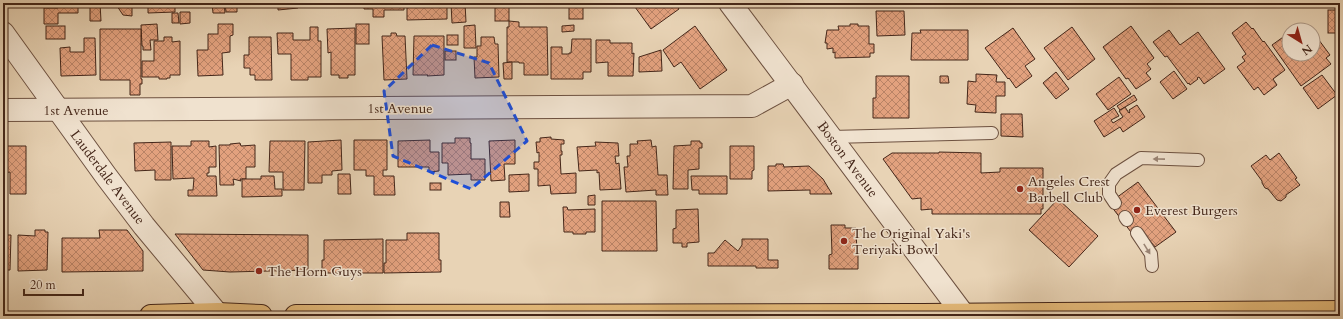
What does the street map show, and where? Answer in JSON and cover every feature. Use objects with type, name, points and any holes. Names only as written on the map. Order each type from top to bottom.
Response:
[{"type":"main road","points":[[296,316],[964,315],[1340,312]]},
{"type":"main road","points":[[151,316],[260,316]]},
{"type":"street","name":"Boston Avenue","points":[[730,3],[964,315]]},
{"type":"street","name":"Lauderdale Avenue","points":[[3,33],[126,203],[218,315]]},
{"type":"street","name":"1st Avenue","points":[[3,110],[752,106],[792,84]]},
{"type":"lane","points":[[831,137],[992,133]]},
{"type":"lane","points":[[1115,203],[1108,194],[1109,184],[1116,174],[1141,158],[1198,160]]},
{"type":"lane","points":[[1137,233],[1151,254],[1152,266]]},
{"type":"highlighted area","points":[[432,45],[489,63],[527,141],[471,189],[393,156],[384,91]]},
{"type":"building","points":[[8,3],[42,3],[42,6],[8,7]]},
{"type":"building","points":[[58,3],[78,3],[78,13],[58,13],[58,24],[44,24],[44,8],[58,8]]},
{"type":"building","points":[[90,3],[100,3],[101,21],[90,21]]},
{"type":"building","points":[[115,3],[132,3],[132,16],[123,15]]},
{"type":"building","points":[[148,3],[175,3],[175,12],[148,13]]},
{"type":"building","points":[[212,3],[224,3],[225,13],[213,13]]},
{"type":"building","points":[[225,3],[237,3],[237,12],[226,12]]},
{"type":"building","points":[[278,3],[298,3],[298,8],[278,10]]},
{"type":"building","points":[[364,3],[404,3],[404,10],[384,10],[384,17],[373,17],[373,9],[364,9]]},
{"type":"building","points":[[407,3],[447,3],[447,19],[407,20]]},
{"type":"building","points":[[451,3],[465,3],[466,22],[452,23]]},
{"type":"building","points":[[495,3],[509,3],[509,21],[495,21]]},
{"type":"building","points":[[569,3],[583,3],[583,19],[569,19]]},
{"type":"building","points":[[640,3],[675,3],[679,9],[651,29],[635,7]]},
{"type":"building","points":[[1328,10],[1340,10],[1340,33],[1328,33]]},
{"type":"building","points":[[876,11],[904,11],[905,35],[877,36]]},
{"type":"building","points":[[180,12],[190,12],[190,23],[180,24]]},
{"type":"building","points":[[172,13],[178,13],[179,23],[172,23]]},
{"type":"building","points":[[509,21],[519,22],[519,27],[547,27],[548,75],[524,75],[524,63],[507,62],[507,27],[509,27]]},
{"type":"building","points":[[1246,22],[1252,29],[1253,28],[1263,42],[1264,41],[1285,70],[1273,79],[1277,85],[1264,95],[1258,87],[1254,90],[1237,67],[1245,61],[1242,57],[1246,54],[1232,33]]},
{"type":"building","points":[[157,24],[158,40],[150,40],[151,50],[143,50],[141,25]]},
{"type":"building","points":[[218,24],[233,24],[233,35],[230,36],[230,52],[222,53],[223,75],[198,76],[197,50],[208,50],[208,34],[218,34]]},
{"type":"building","points":[[356,24],[369,24],[369,44],[356,44]]},
{"type":"building","points":[[850,24],[869,26],[869,44],[874,44],[874,53],[870,53],[870,57],[835,58],[833,48],[827,49],[827,43],[825,43],[827,30],[839,30],[838,26],[850,26]]},
{"type":"building","points":[[475,25],[476,48],[464,48],[464,26]]},
{"type":"building","points":[[574,25],[574,31],[562,32],[562,26]]},
{"type":"building","points":[[46,26],[65,26],[65,39],[46,39]]},
{"type":"building","points":[[695,26],[727,70],[700,89],[681,62],[674,67],[663,50]]},
{"type":"building","points":[[1131,26],[1154,58],[1147,64],[1151,69],[1146,73],[1151,79],[1136,89],[1128,78],[1126,79],[1103,47]]},
{"type":"building","points":[[310,27],[318,27],[318,41],[321,41],[321,77],[308,77],[308,80],[291,80],[291,54],[278,54],[277,33],[293,33],[293,40],[310,40]]},
{"type":"building","points":[[1072,27],[1095,59],[1068,80],[1044,48]]},
{"type":"building","points":[[355,28],[355,75],[348,75],[348,78],[339,78],[339,75],[331,75],[331,52],[328,53],[327,29]]},
{"type":"building","points":[[1013,28],[1035,59],[1025,66],[1032,76],[1016,88],[985,48]]},
{"type":"building","points":[[100,29],[141,29],[142,84],[140,84],[140,95],[130,95],[130,80],[100,80]]},
{"type":"building","points":[[920,30],[968,30],[968,60],[911,60],[912,33],[921,33]]},
{"type":"building","points":[[1169,30],[1180,45],[1198,32],[1225,69],[1204,84],[1199,77],[1190,85],[1189,83],[1188,84],[1167,56],[1165,57],[1153,42]]},
{"type":"building","points":[[391,33],[396,33],[397,36],[405,36],[407,79],[384,80],[382,36],[391,36]]},
{"type":"building","points":[[447,35],[458,35],[458,45],[447,45]]},
{"type":"building","points":[[414,36],[444,36],[444,75],[413,75]]},
{"type":"building","points":[[164,37],[172,37],[172,42],[180,41],[180,75],[170,75],[170,78],[167,79],[159,79],[159,77],[142,77],[142,61],[154,61],[154,41],[164,41]]},
{"type":"building","points":[[249,37],[271,37],[272,80],[255,80],[255,75],[250,75],[250,68],[244,68],[244,55],[249,55]]},
{"type":"building","points":[[481,37],[494,37],[495,44],[498,44],[499,77],[475,78],[474,57],[477,57],[477,46],[481,46]]},
{"type":"building","points":[[84,38],[95,38],[96,75],[61,76],[60,48],[70,47],[70,52],[84,52]]},
{"type":"building","points":[[572,39],[591,39],[591,72],[583,72],[583,79],[551,79],[551,47],[562,47],[562,54],[569,54],[571,53]]},
{"type":"building","points":[[1281,39],[1281,58],[1272,45]]},
{"type":"building","points":[[596,40],[610,40],[610,43],[632,43],[632,54],[634,53],[633,76],[608,76],[608,62],[596,63]]},
{"type":"building","points":[[1321,43],[1330,55],[1326,58],[1331,64],[1301,86],[1284,62],[1321,62]]},
{"type":"building","points":[[661,50],[662,71],[639,72],[639,57]]},
{"type":"building","points":[[445,51],[456,51],[456,60],[445,60]]},
{"type":"building","points":[[512,62],[512,79],[504,79],[503,63]]},
{"type":"building","points":[[1174,71],[1187,89],[1173,99],[1160,82]]},
{"type":"building","points":[[1056,72],[1069,89],[1056,99],[1043,83]]},
{"type":"building","points":[[976,74],[997,75],[996,82],[1005,82],[1005,96],[996,96],[996,113],[975,112],[976,105],[967,104],[968,81],[976,82]]},
{"type":"building","points":[[1322,75],[1337,95],[1318,109],[1303,88]]},
{"type":"building","points":[[876,76],[909,76],[909,118],[873,118],[873,98],[876,98]]},
{"type":"building","points":[[940,76],[948,76],[949,83],[940,83]]},
{"type":"building","points":[[1119,77],[1131,94],[1108,110],[1096,94]]},
{"type":"building","points":[[1134,95],[1137,100],[1120,110],[1117,106]]},
{"type":"building","points":[[1137,105],[1145,117],[1123,132],[1120,127],[1104,137],[1094,121],[1114,108],[1119,116],[1111,120],[1113,123],[1123,117],[1119,111],[1125,107],[1129,113],[1129,110]]},
{"type":"building","points":[[1001,114],[1022,114],[1023,137],[1001,136]]},
{"type":"building","points":[[551,137],[551,139],[564,140],[564,144],[561,144],[562,155],[560,155],[561,174],[576,173],[576,193],[551,194],[550,185],[538,186],[538,169],[534,169],[534,162],[539,162],[539,152],[537,153],[536,142],[540,142],[540,138]]},
{"type":"building","points":[[455,138],[470,138],[471,159],[485,159],[485,180],[471,180],[471,174],[448,175],[448,163],[442,163],[442,143],[455,143]]},
{"type":"building","points":[[341,140],[342,170],[332,171],[332,175],[322,175],[322,183],[308,183],[308,142]]},
{"type":"building","points":[[354,140],[387,140],[387,170],[383,170],[383,176],[394,176],[395,195],[374,195],[374,176],[366,176],[366,170],[354,170]]},
{"type":"building","points":[[430,140],[430,152],[439,152],[439,171],[429,172],[429,167],[398,167],[398,141]]},
{"type":"building","points":[[515,140],[515,164],[504,164],[505,180],[491,181],[489,141]]},
{"type":"building","points":[[651,140],[652,147],[656,146],[658,175],[667,175],[668,195],[656,195],[656,190],[626,192],[624,167],[628,167],[627,156],[630,156],[630,144],[638,144],[637,141]]},
{"type":"building","points":[[191,141],[209,141],[209,147],[216,146],[216,167],[209,167],[209,173],[207,173],[207,176],[216,176],[217,196],[188,196],[188,190],[193,190],[194,178],[173,179],[172,146],[191,146]]},
{"type":"building","points":[[270,141],[305,141],[304,190],[283,190],[283,172],[269,172]]},
{"type":"building","points":[[691,141],[700,141],[700,143],[702,143],[702,148],[699,148],[699,169],[688,170],[688,189],[673,189],[674,146],[691,145]]},
{"type":"building","points":[[171,142],[171,180],[155,180],[155,170],[135,171],[134,143]]},
{"type":"building","points":[[595,142],[618,143],[619,156],[615,156],[616,164],[619,163],[621,189],[600,190],[599,172],[597,173],[597,170],[579,171],[577,147],[596,146]]},
{"type":"building","points":[[240,143],[241,146],[255,145],[255,167],[246,167],[246,179],[240,179],[241,181],[233,179],[234,185],[220,185],[219,145]]},
{"type":"building","points":[[5,146],[26,146],[26,194],[10,194],[10,172],[3,173],[3,153]]},
{"type":"building","points":[[730,146],[754,146],[754,170],[752,171],[752,179],[730,179]]},
{"type":"building","points":[[892,153],[981,153],[981,173],[1000,172],[1000,168],[1043,168],[1043,209],[1041,209],[1041,214],[932,214],[932,209],[921,210],[921,198],[912,199],[883,159]]},
{"type":"building","points":[[1279,153],[1297,178],[1295,179],[1300,185],[1286,195],[1286,197],[1281,201],[1277,200],[1268,189],[1265,188],[1262,181],[1251,166],[1266,155],[1270,160]]},
{"type":"building","points":[[776,164],[783,164],[784,167],[809,166],[823,179],[832,194],[810,194],[810,190],[768,191],[768,166],[776,166]]},
{"type":"building","points":[[338,174],[350,174],[351,194],[338,194]]},
{"type":"building","points":[[529,174],[529,191],[509,192],[509,175]]},
{"type":"building","points":[[261,176],[274,176],[275,189],[282,189],[282,196],[242,197],[242,179],[261,179]]},
{"type":"building","points":[[691,176],[727,176],[727,194],[699,194],[699,190],[692,190]]},
{"type":"building","name":"Everest Burgers","points":[[1138,182],[1176,232],[1155,247],[1144,233],[1134,236],[1111,206],[1116,198]]},
{"type":"building","points":[[430,183],[441,183],[441,190],[430,190]]},
{"type":"building","points":[[595,195],[595,205],[588,205],[588,196]]},
{"type":"building","points":[[1058,199],[1098,236],[1069,267],[1029,230]]},
{"type":"building","points":[[602,201],[656,201],[657,251],[602,251]]},
{"type":"building","points":[[500,202],[509,202],[510,217],[500,217]]},
{"type":"building","points":[[563,207],[567,207],[568,210],[595,209],[595,232],[573,234],[573,232],[564,232]]},
{"type":"building","points":[[698,209],[699,242],[687,243],[687,247],[682,247],[682,243],[673,243],[673,229],[676,228],[676,210]]},
{"type":"building","name":"The Original Yaki's Teriyaki Bowl","points":[[831,225],[845,225],[845,228],[856,228],[858,269],[829,269],[829,255],[832,254]]},
{"type":"building","points":[[35,230],[45,230],[45,232],[48,232],[47,270],[18,271],[18,235],[35,236]]},
{"type":"building","points":[[99,230],[127,230],[143,251],[143,271],[62,272],[62,238],[100,238]]},
{"type":"building","points":[[407,233],[439,233],[439,260],[441,260],[441,272],[384,273],[384,263],[386,263],[386,240],[407,240]]},
{"type":"building","points":[[175,234],[308,235],[308,270],[230,272],[203,270]]},
{"type":"building","points":[[3,235],[11,235],[10,270],[3,270]]},
{"type":"building","points":[[383,239],[383,273],[322,273],[322,260],[324,260],[324,240]]},
{"type":"building","points":[[742,239],[768,239],[768,260],[778,260],[778,268],[756,268],[756,266],[708,266],[708,253],[714,253],[725,240],[738,251],[742,245]]},
{"type":"place","name":"Angeles Crest Barbell Club","points":[[1020,189]]},
{"type":"place","name":"Everest Burgers","points":[[1137,210]]},
{"type":"place","name":"The Original Yaki's Teriyaki Bowl","points":[[844,241]]},
{"type":"place","name":"The Horn Guys","points":[[259,271]]}]
